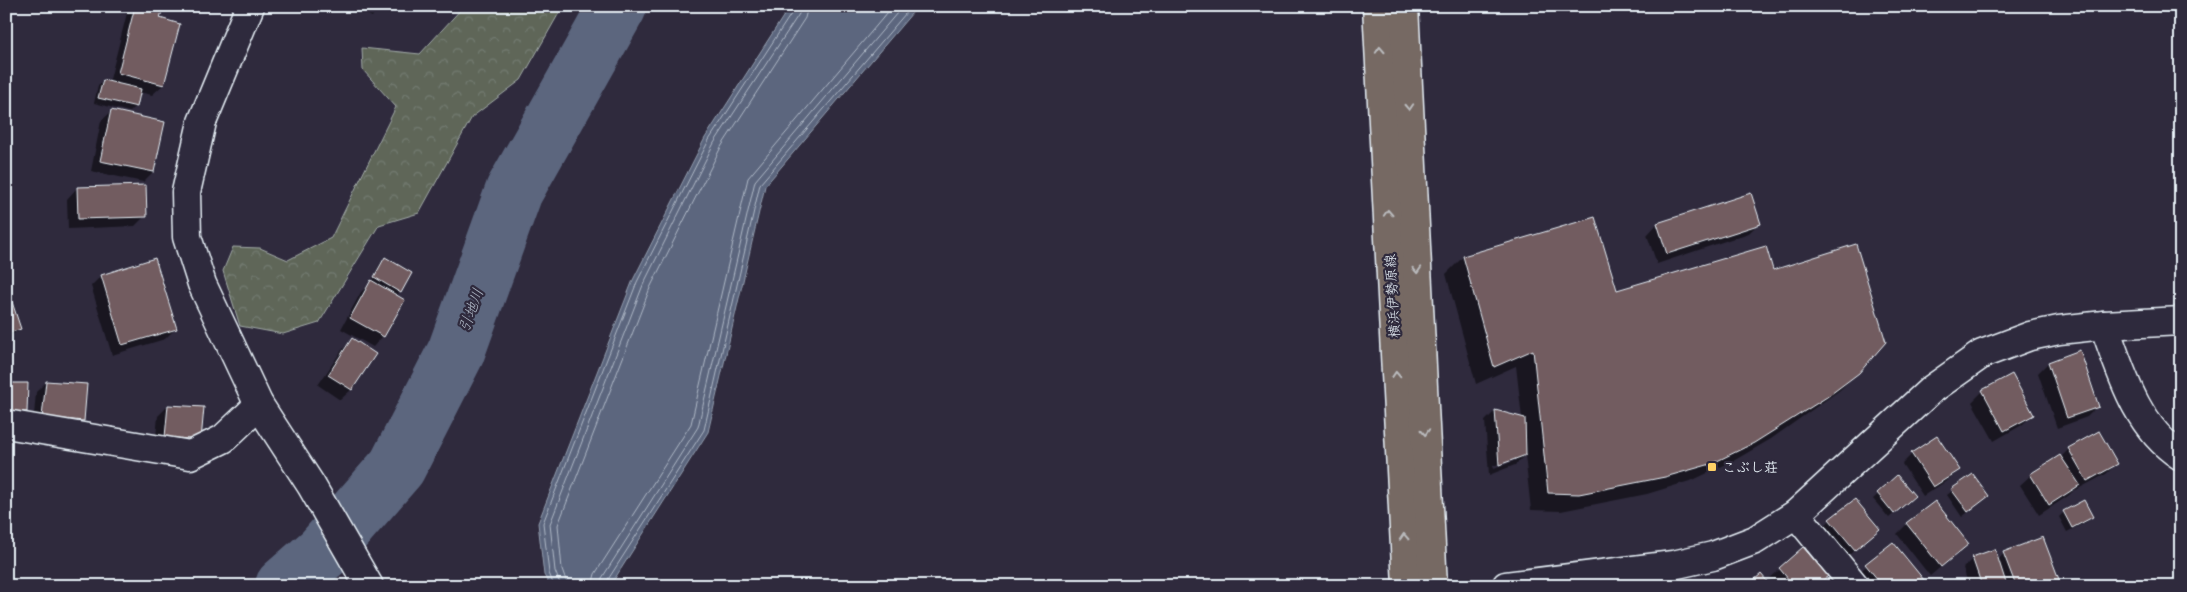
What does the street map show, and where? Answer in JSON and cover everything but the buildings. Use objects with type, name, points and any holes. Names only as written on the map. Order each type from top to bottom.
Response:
[{"type":"main road","name":"横浜伊勢原線","points":[[1377,6],[1407,586]]},
{"type":"main road","name":"横浜伊勢原線","points":[[1404,6],[1433,586]]},
{"type":"street","points":[[250,6],[202,122],[186,192],[187,237],[202,284],[259,405],[311,485],[364,578]]},
{"type":"street","points":[[1506,586],[1674,565],[1714,556],[1755,540],[1796,514],[1931,390],[1982,354],[2030,336],[2059,330],[2104,325],[2181,321]]},
{"type":"street","points":[[2104,325],[2131,400],[2166,446],[2181,456]]},
{"type":"street","points":[[6,424],[190,455],[224,439],[259,405]]},
{"type":"street","points":[[1796,514],[1855,586]]},
{"type":"green space","points":[[464,6],[563,6],[521,80],[472,117],[419,213],[379,225],[319,323],[283,334],[240,326],[223,271],[233,247],[260,248],[288,260],[331,238],[396,107],[363,70],[362,48],[420,54]]},
{"type":"water","points":[[790,6],[918,6],[765,186],[708,432],[610,586],[550,586],[544,575],[538,523],[633,280],[705,138]]},
{"type":"waterway","name":"引地川","points":[[284,586],[323,552],[397,467],[456,352],[514,191],[618,6]]},
{"type":"place","name":"こぶし荘","points":[[1712,467]]}]
